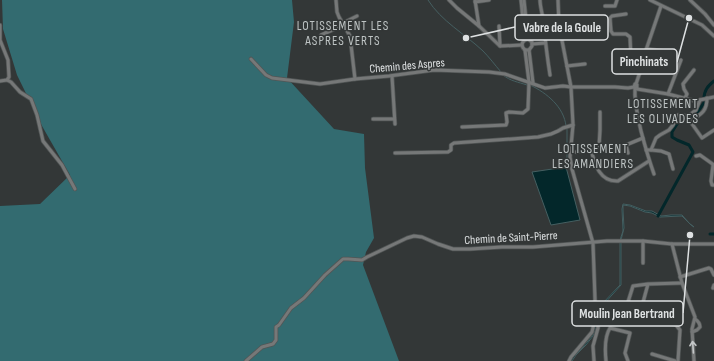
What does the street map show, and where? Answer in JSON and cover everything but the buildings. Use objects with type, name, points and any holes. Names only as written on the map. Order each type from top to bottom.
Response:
[{"type":"street","points":[[336,0],[337,12],[350,36],[355,79]]},
{"type":"street","points":[[449,0],[500,46],[522,46],[527,50],[531,83],[529,87],[528,109],[523,113],[506,113],[506,125],[462,127]]},
{"type":"street","points":[[479,26],[475,1],[490,0]]},
{"type":"street","points":[[523,0],[527,40]]},
{"type":"street","points":[[541,0],[540,4],[550,75]]},
{"type":"street","points":[[558,0],[559,25],[571,88],[573,125],[570,157],[572,169],[593,242],[596,321],[598,328],[593,346],[594,361]]},
{"type":"street","points":[[605,6],[615,6],[616,0]]},
{"type":"street","points":[[650,0],[702,24],[714,36]]},
{"type":"street","points":[[690,0],[714,25]]},
{"type":"street","points":[[645,53],[661,6]]},
{"type":"street","points":[[626,14],[612,16],[610,18],[611,32],[613,34],[626,34],[630,37],[632,50],[631,59],[640,64],[641,69],[635,86],[634,95],[636,110],[646,150],[654,174]]},
{"type":"street","points":[[321,35],[357,16]]},
{"type":"street","points":[[0,25],[0,40],[8,60],[9,77],[7,80]]},
{"type":"street","points":[[499,26],[500,46]]},
{"type":"street","points":[[707,30],[714,29]]},
{"type":"street","points":[[562,37],[575,37],[589,32]]},
{"type":"street","points":[[527,40],[532,42],[532,44],[545,43]]},
{"type":"street","points":[[522,46],[522,42],[527,40]]},
{"type":"street","points":[[527,50],[532,46],[532,44]]},
{"type":"street","points":[[647,48],[662,51]]},
{"type":"street","name":"Chemin des Aspres","points":[[251,59],[266,75],[272,78],[320,84],[434,70],[488,72],[505,74],[545,88],[563,86],[571,88],[628,88],[635,86],[637,89],[668,94],[695,101],[700,100]]},
{"type":"street","points":[[668,94],[681,60]]},
{"type":"street","points":[[567,66],[586,64]]},
{"type":"street","points":[[685,98],[687,94],[683,84],[694,70]]},
{"type":"street","points":[[392,76],[395,124]]},
{"type":"street","points":[[0,81],[7,80],[11,82],[20,92],[31,99],[38,115],[43,141],[62,165],[75,189]]},
{"type":"street","points":[[651,150],[656,138],[669,130],[678,115],[688,116],[696,110],[700,100],[714,97]]},
{"type":"street","points":[[707,98],[706,108],[702,113],[690,121],[702,138],[714,130]]},
{"type":"street","points":[[576,152],[591,150],[599,147],[600,112]]},
{"type":"street","points":[[373,119],[394,119]]},
{"type":"street","points":[[395,153],[448,152],[451,150],[451,145],[454,144],[531,138],[552,134],[573,125]]},
{"type":"street","points":[[628,153],[626,146],[643,138]]},
{"type":"street","points":[[591,150],[598,171],[612,182],[618,181],[649,161]]},
{"type":"street","points":[[646,150],[661,151],[669,154],[673,169]]},
{"type":"street","points":[[696,156],[700,155],[714,165],[712,180],[712,185],[714,185]]},
{"type":"street","name":"Chemin de Saint-Pierre","points":[[246,361],[262,348],[273,344],[276,340],[276,327],[291,308],[304,298],[325,275],[343,259],[348,258],[359,261],[414,236],[422,237],[453,249],[533,247],[572,243],[620,241],[672,244],[714,244]]},
{"type":"street","points":[[642,263],[643,242]]},
{"type":"street","points":[[672,244],[682,283],[695,319],[699,323],[700,327],[692,332]]},
{"type":"street","points":[[680,277],[709,268],[714,275]]},
{"type":"street","points":[[648,284],[642,306],[630,305],[628,302],[633,286],[648,284],[682,283]]},
{"type":"street","points":[[694,361],[692,332],[695,319]]},
{"type":"street","points":[[569,361],[592,332],[596,321]]},
{"type":"street","points":[[668,323],[676,325],[680,330],[678,361]]},
{"type":"street","points":[[606,361],[606,343],[610,328],[630,333],[625,353],[628,361]]},
{"type":"street","points":[[652,354],[675,361]]},
{"type":"shaded area","points":[[2,0],[292,0],[294,22],[287,78],[334,129],[364,134],[365,168],[374,238],[366,252],[363,265],[399,361],[0,361],[0,206],[40,204],[70,175],[42,126],[17,75],[3,29]]},
{"type":"shaded area","points":[[566,167],[580,220],[551,225],[532,172]]},
{"type":"shaded area","points":[[623,204],[646,211],[652,211],[661,216],[682,215],[690,224],[682,216],[660,217],[652,213],[623,205],[624,228],[621,240],[621,285],[603,305],[601,318],[593,336],[571,361],[573,357],[592,336],[596,323],[600,317],[602,304],[620,285],[620,240],[623,231],[622,209]]},
{"type":"waterway","points":[[428,0],[433,8],[446,21],[483,51],[501,72]]},
{"type":"waterway","points":[[503,75],[511,80],[527,85]]},
{"type":"waterway","points":[[704,99],[707,88],[714,81]]},
{"type":"waterway","points":[[530,85],[543,92],[554,101],[565,119],[566,126]]},
{"type":"waterway","points":[[658,216],[693,152],[689,145],[672,137],[672,132],[682,119],[695,115],[704,103],[704,100]]},
{"type":"waterway","points":[[564,167],[567,157],[567,128]]},
{"type":"place","name":"Pinchinats","points":[[689,18]]},
{"type":"place","name":"Vabre de la Goule","points":[[466,38]]},
{"type":"place","name":"Moulin Jean Bertrand","points":[[690,235]]},
{"type":"district","name":"LOTISSEMENT LES ASPRES VERTS","points":[[343,34]]},
{"type":"district","name":"LOTISSEMENT LES OLIVADES","points":[[663,112]]},
{"type":"district","name":"LOTISSEMENT LES AMANDIERS","points":[[593,156]]}]
